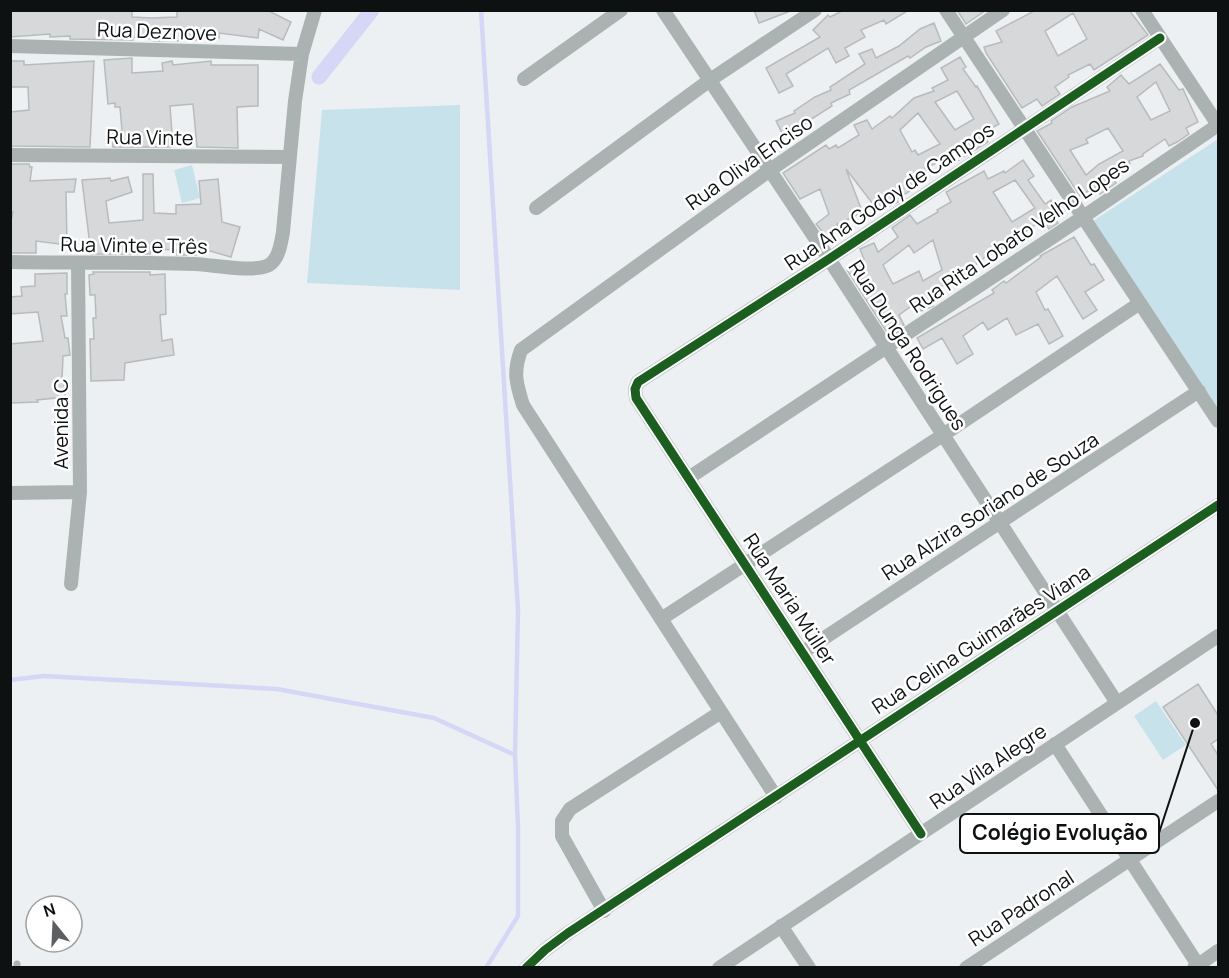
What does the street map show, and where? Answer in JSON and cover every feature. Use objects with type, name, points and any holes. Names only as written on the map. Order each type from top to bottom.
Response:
[{"type":"street","points":[[290,157],[302,54],[315,10]]},
{"type":"street","points":[[524,79],[621,10]]},
{"type":"street","name":"Rua Dunga Rodrigues","points":[[663,10],[829,259],[1117,703]]},
{"type":"street","points":[[536,208],[710,80],[815,10]]},
{"type":"street","points":[[946,10],[1218,421]]},
{"type":"street","name":"Rua Oliva Enciso","points":[[661,619],[523,405],[517,386],[515,366],[521,350],[770,170],[1003,10]]},
{"type":"street","points":[[1143,10],[1218,125]]},
{"type":"street","name":"Rua Ana Godoy de Campos","points":[[638,382],[829,259],[1160,38]]},
{"type":"street","name":"Rua Deznove","points":[[10,46],[302,54]]},
{"type":"street","name":"Rua Rita Lobato Velho Lopes","points":[[690,477],[1218,125]]},
{"type":"street","name":"Rua Vinte","points":[[10,155],[290,157]]},
{"type":"street","name":"Rua Vinte e Três","points":[[10,262],[194,264],[257,268],[268,266],[278,252],[283,232],[290,157]]},
{"type":"street","name":"Avenida C","points":[[71,584],[80,492],[78,263]]},
{"type":"street","points":[[776,797],[661,619],[1140,303]]},
{"type":"street","name":"Rua Maria Müller","points":[[638,382],[635,389],[636,398],[690,477],[921,834]]},
{"type":"street","name":"Rua Alzira Soriano de Souza","points":[[803,652],[1199,391]]},
{"type":"street","points":[[10,493],[80,492]]},
{"type":"street","name":"Rua Celina Guimarães Viana","points":[[526,968],[556,941],[1218,505]]},
{"type":"street","name":"Rua Vila Alegre","points":[[719,968],[1218,636]]},
{"type":"street","points":[[604,911],[562,836],[562,821],[570,809],[722,712]]},
{"type":"street","points":[[1055,744],[1198,966],[1218,951]]},
{"type":"street","name":"Rua Padronal","points":[[966,968],[1218,801]]},
{"type":"street","points":[[781,926],[808,968]]},
{"type":"shaded area","points":[[460,105],[460,290],[307,283],[322,110]]},
{"type":"shaded area","points":[[1218,139],[1218,409],[1093,221]]},
{"type":"shaded area","points":[[192,165],[200,198],[182,203],[174,170]]},
{"type":"shaded area","points":[[1156,701],[1186,745],[1163,760],[1134,716]]},
{"type":"building","points":[[10,10],[132,10],[132,17],[151,18],[177,17],[177,10],[267,10],[291,22],[283,40],[259,29],[258,38],[219,33],[219,38],[172,41],[154,41],[154,39],[133,37],[133,40],[70,39],[70,36],[50,37],[50,34],[10,37]]},
{"type":"building","points":[[754,10],[788,10],[788,12],[759,23]]},
{"type":"building","points":[[844,10],[909,10],[886,24],[884,20],[861,30],[865,37],[845,48],[849,56],[836,63],[828,48],[786,74],[793,86],[779,93],[766,68],[820,37],[813,30],[828,15],[830,17]]},
{"type":"building","points":[[957,10],[986,10],[966,24]]},
{"type":"building","points":[[1036,10],[1129,10],[1148,35],[1094,70],[1090,64],[1068,75],[1069,77],[1055,87],[1060,94],[1042,106],[1037,99],[1022,108],[986,53],[984,47],[1002,42],[996,31]],"holes":[[[1073,13],[1087,39],[1058,56],[1045,31]]]},
{"type":"building","points":[[934,23],[941,41],[926,47],[910,58],[908,56],[849,90],[850,94],[831,103],[832,106],[783,135],[776,121],[795,113],[794,111],[815,97],[831,90],[830,87],[865,64],[859,54],[872,49],[876,58],[899,46],[920,29]]},
{"type":"building","points":[[960,57],[966,67],[963,69],[977,86],[999,124],[983,133],[988,142],[954,163],[950,157],[925,168],[927,170],[911,179],[916,187],[897,199],[898,202],[881,210],[877,202],[873,204],[846,169],[862,211],[837,224],[839,227],[826,236],[816,224],[829,214],[820,189],[800,199],[783,173],[826,145],[829,149],[836,145],[838,148],[859,135],[854,125],[867,120],[872,129],[890,116],[892,118],[914,98],[934,91],[932,88],[948,80],[941,68]],"holes":[[[957,91],[974,119],[955,130],[935,102]],[[918,113],[940,144],[918,155],[915,150],[912,152],[900,130]]]},
{"type":"building","points":[[132,58],[132,73],[163,71],[162,63],[172,61],[173,65],[211,61],[211,65],[258,65],[258,106],[237,107],[238,148],[197,147],[193,104],[170,106],[173,147],[113,147],[111,132],[122,131],[120,107],[115,107],[115,103],[108,104],[104,60]]},
{"type":"building","points":[[10,61],[24,61],[24,65],[94,61],[90,147],[10,146],[10,112],[29,110],[28,87],[10,87]]},
{"type":"building","points":[[1160,64],[1179,90],[1183,89],[1198,122],[1186,128],[1189,134],[1177,142],[1169,146],[1165,139],[1143,156],[1129,161],[1130,164],[1111,175],[1116,183],[1100,194],[1095,187],[1080,196],[1037,131],[1052,123],[1051,121],[1072,107],[1110,91],[1107,87],[1121,75],[1129,84]],"holes":[[[1156,82],[1170,111],[1151,120],[1137,97]],[[1108,128],[1123,151],[1099,164],[1086,175],[1070,150],[1088,143],[1086,139]]]},
{"type":"building","points":[[1023,160],[1034,176],[1028,180],[1045,204],[1051,200],[1057,210],[1051,214],[1058,223],[1049,229],[1043,219],[1009,244],[985,257],[967,272],[928,294],[933,306],[921,311],[917,302],[899,315],[904,325],[888,334],[847,270],[864,259],[860,249],[874,243],[878,252],[898,237],[892,228],[910,215],[917,224],[938,212],[937,210],[951,202],[946,192],[984,171],[988,179],[1004,171],[1005,173]],"holes":[[[1015,180],[1035,208],[1012,222],[993,192]],[[933,240],[942,270],[923,281],[919,271],[893,284],[883,265],[909,245],[914,253]]]},
{"type":"building","points":[[10,164],[29,164],[32,167],[30,181],[76,179],[74,192],[66,192],[67,245],[36,241],[36,253],[10,253],[10,225],[13,212],[10,212]]},
{"type":"building","points":[[143,174],[153,174],[154,213],[176,214],[176,205],[201,204],[199,181],[218,179],[222,222],[240,227],[231,257],[196,247],[196,255],[177,255],[177,250],[151,249],[150,254],[91,254],[82,180],[110,178],[111,181],[128,177],[132,192],[106,201],[109,223],[143,220]]},
{"type":"building","points":[[1074,237],[1091,265],[1094,264],[1104,280],[1085,292],[1097,310],[1083,319],[1057,276],[1036,292],[1063,336],[1049,344],[1038,324],[1016,335],[1007,318],[988,330],[983,322],[963,336],[973,354],[957,364],[942,338],[923,349],[917,338],[994,293],[992,290],[1004,281],[1006,283],[1040,256]]},
{"type":"building","points":[[93,272],[165,274],[166,314],[160,315],[162,341],[172,339],[174,355],[125,363],[124,380],[91,381],[90,339],[94,339],[93,318],[96,318],[95,295],[90,295],[89,275],[94,274]]},
{"type":"building","points":[[67,273],[67,294],[65,294],[67,316],[61,316],[65,338],[68,338],[70,355],[63,356],[62,380],[64,380],[65,397],[37,400],[38,402],[10,403],[10,344],[43,341],[38,312],[10,314],[10,297],[22,296],[21,287],[35,286],[35,274]]},
{"type":"building","points":[[1198,684],[1218,715],[1218,739],[1211,744],[1218,755],[1218,790],[1163,707]]},
{"type":"waterway","points":[[319,77],[372,10]]},
{"type":"waterway","points":[[481,10],[518,610],[515,755],[518,916],[486,968]]},
{"type":"waterway","points":[[10,680],[44,676],[277,689],[434,718],[515,755]]},
{"type":"cycle path","points":[[921,834],[636,398],[635,389],[638,382],[829,259],[1160,38]]},
{"type":"cycle path","points":[[526,968],[568,933],[1218,505]]},
{"type":"place","name":"Colégio Evolução","points":[[1195,723]]}]
